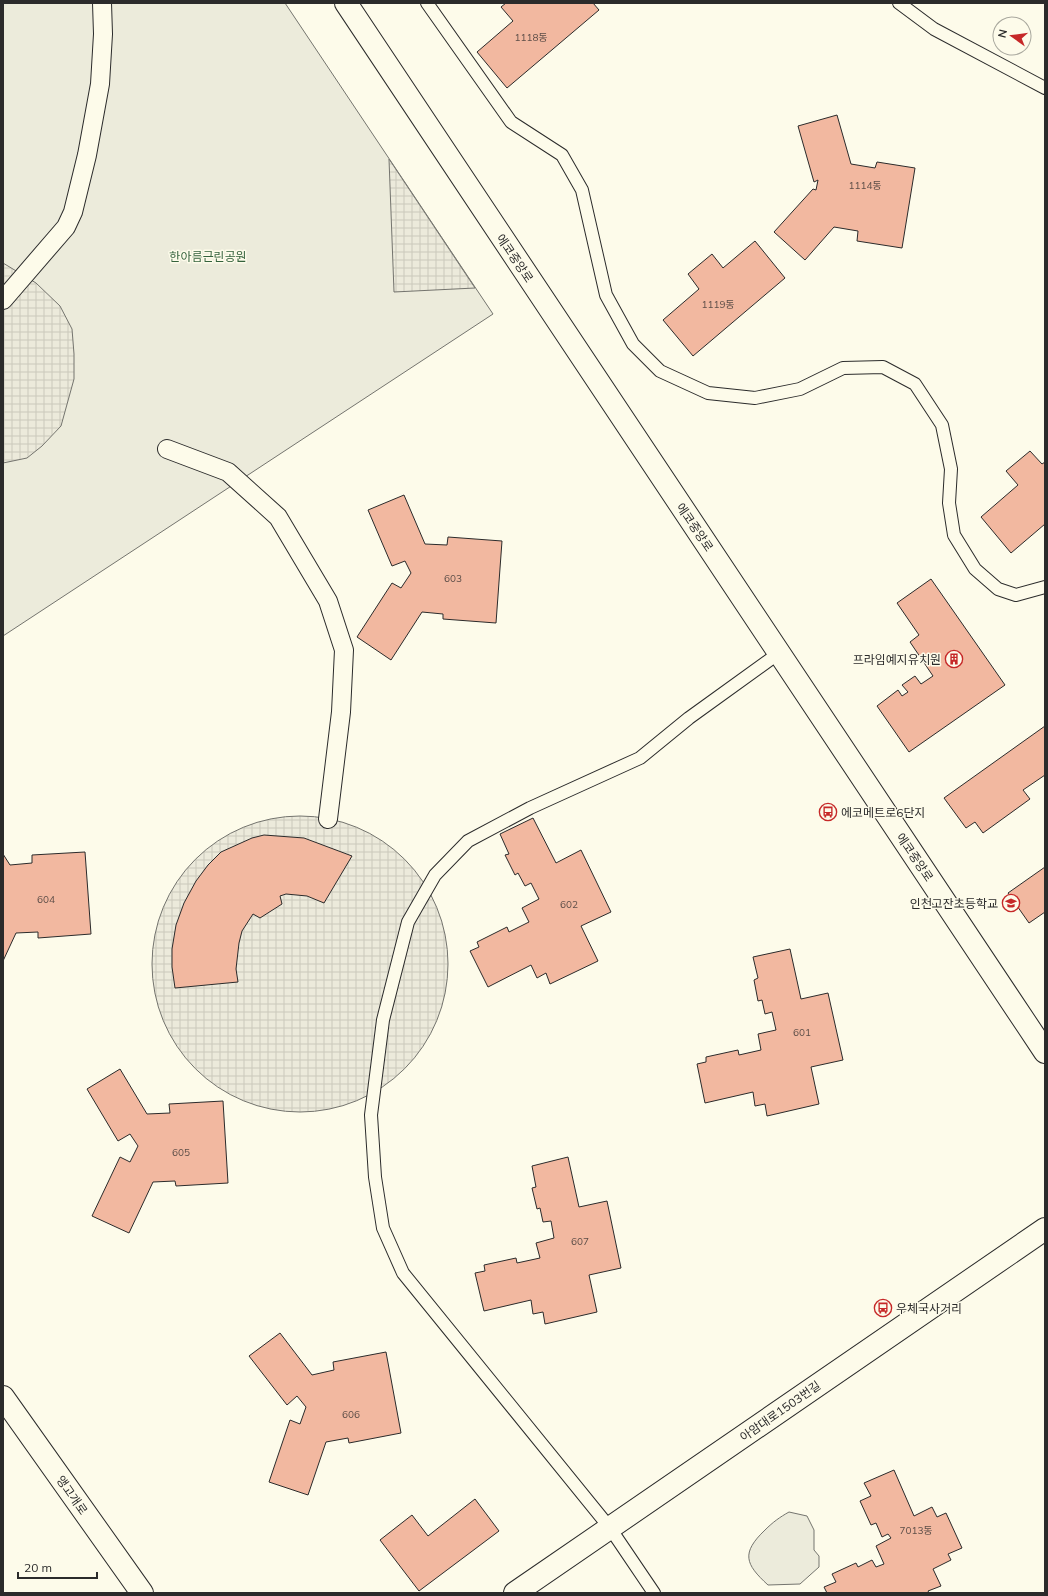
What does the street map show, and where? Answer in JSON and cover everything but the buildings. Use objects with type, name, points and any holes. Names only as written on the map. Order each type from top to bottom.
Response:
[{"type":"street","points":[[3,300],[66,227],[73,212],[87,155],[100,84],[103,34],[102,3]]},
{"type":"street","name":"에코중앙로","points":[[346,3],[1045,1052]]},
{"type":"street","points":[[167,448],[228,472],[278,517],[328,601],[344,650],[341,712],[328,819]]},
{"type":"street","name":"아암대로1503번길","points":[[515,1593],[1045,1229]]},
{"type":"street","name":"앵고개로","points":[[3,1397],[142,1593]]},
{"type":"lane","points":[[427,3],[510,122],[562,155],[582,190],[606,295],[633,344],[660,370],[708,393],[755,398],[800,389],[843,368],[884,367],[915,384],[942,425],[951,469],[949,503],[954,534],[975,569],[998,589],[1016,594],[1045,587]]},
{"type":"lane","points":[[899,3],[934,29],[1045,88]]},
{"type":"lane","points":[[654,1593],[610,1528],[403,1273],[383,1228],[375,1177],[371,1115],[384,1020],[408,922],[435,875],[468,842],[530,808],[640,758],[689,718],[779,652]]},
{"type":"green space","name":"한아름근린공원","points":[[3,3],[285,3],[493,314],[3,636]]},
{"type":"green space","points":[[789,1512],[807,1516],[814,1530],[814,1550],[819,1556],[819,1567],[800,1584],[768,1585],[754,1571],[749,1558],[749,1552],[757,1538],[765,1530]]},
{"type":"shaded area","points":[[389,159],[475,288],[394,292]]},
{"type":"shaded area","points":[[3,263],[36,283],[60,306],[72,329],[74,379],[61,426],[42,446],[27,458],[3,463]]},
{"type":"shaded area","points":[[300,816],[329,819],[357,827],[382,841],[405,859],[431,894],[437,907],[445,935],[448,964],[445,993],[437,1021],[423,1046],[405,1069],[370,1095],[357,1101],[329,1109],[300,1112],[271,1109],[243,1101],[218,1087],[195,1069],[169,1034],[163,1021],[155,993],[152,964],[155,935],[163,907],[177,882],[195,859],[230,833],[243,827],[271,819]]},
{"type":"place","name":"프라임예지유치원","points":[[954,659]]},
{"type":"place","name":"에코메트로6단지","points":[[828,812]]},
{"type":"place","name":"인천고잔초등학교","points":[[1011,903]]},
{"type":"place","name":"우체국사거리","points":[[883,1308]]}]
